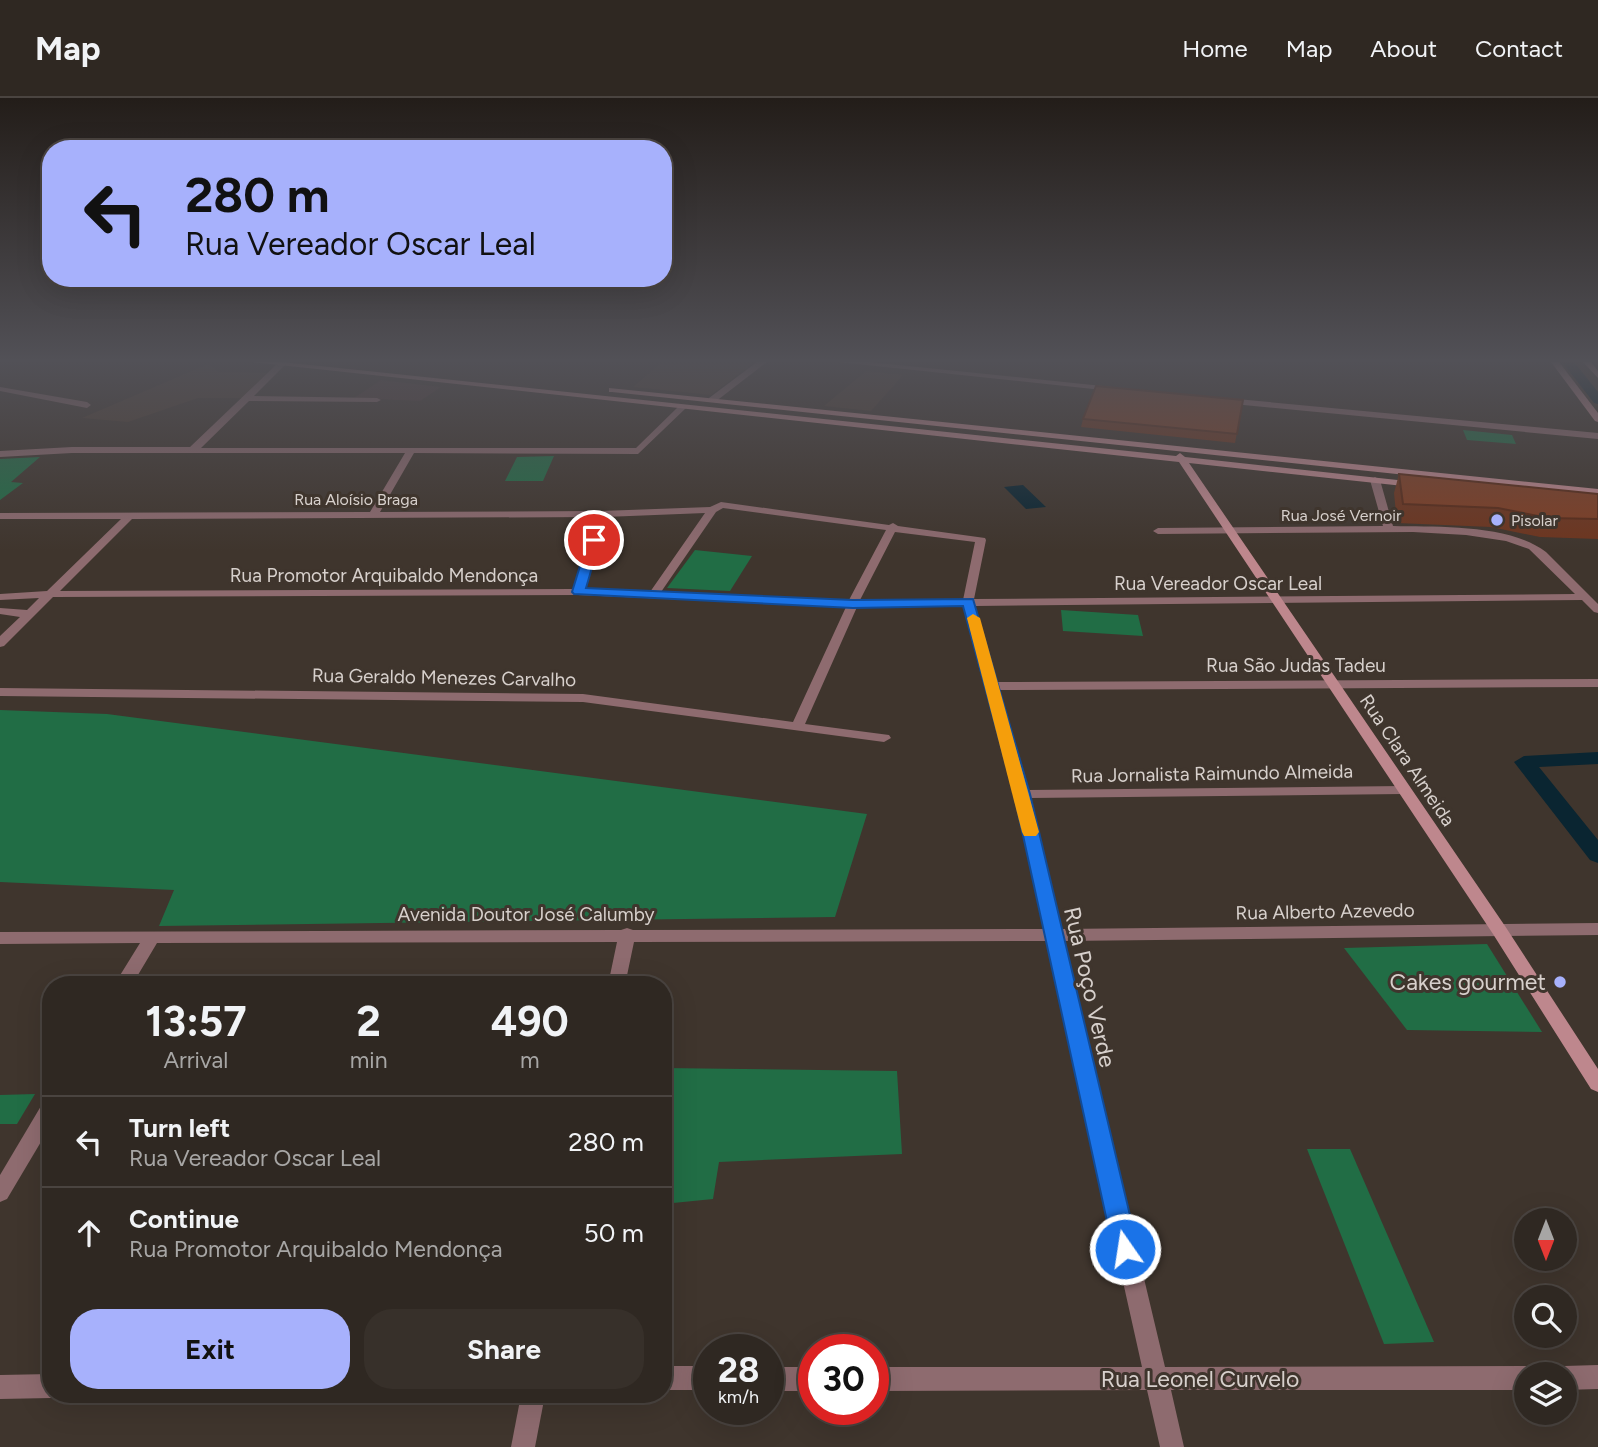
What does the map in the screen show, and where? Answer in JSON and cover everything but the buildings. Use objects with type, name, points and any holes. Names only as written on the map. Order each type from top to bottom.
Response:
[{"type":"main road","points":[[846,425],[1598,503]]},
{"type":"main road","points":[[951,425],[1598,492]]},
{"type":"main road","name":"Rua Clara Almeida","points":[[1172,448],[1184,460],[1278,600],[1499,930],[1598,1084]]},
{"type":"street","points":[[193,450],[219,425]]},
{"type":"street","points":[[0,454],[193,450],[638,451],[665,425]]},
{"type":"street","points":[[1480,425],[1598,436]]},
{"type":"street","points":[[373,515],[410,452]]},
{"type":"street","points":[[1375,480],[1389,529]]},
{"type":"street","name":"Rua Aloísio Braga","points":[[0,516],[601,514],[728,505],[981,540]]},
{"type":"street","points":[[654,594],[713,508]]},
{"type":"street","points":[[578,592],[601,514]]},
{"type":"street","points":[[0,643],[129,516]]},
{"type":"street","points":[[798,725],[853,604],[893,526]]},
{"type":"street","name":"Rua José Vernoir","points":[[1158,531],[1389,529],[1460,533],[1522,542],[1533,547],[1584,597]]},
{"type":"street","name":"Rua Poço Verde","points":[[981,540],[968,602],[1022,794],[1052,935],[1172,1447]]},
{"type":"street","name":"Rua Promotor Arquibaldo Mendonça","points":[[0,597],[50,594],[578,592],[853,604]]},
{"type":"street","points":[[1584,597],[1598,610]]},
{"type":"street","name":"Rua Vereador Oscar Leal","points":[[853,604],[1584,597]]},
{"type":"street","points":[[0,611],[29,614]]},
{"type":"street","name":"Rua São Judas Tadeu","points":[[993,686],[1598,683]]},
{"type":"street","name":"Rua Geraldo Menezes Carvalho","points":[[0,692],[572,698],[884,738]]},
{"type":"street","name":"Rua Jornalista Raimundo Almeida","points":[[1022,794],[1403,790]]},
{"type":"street","name":"Rua Alberto Azevedo","points":[[1052,935],[1598,929]]},
{"type":"street","points":[[619,976],[627,934]]},
{"type":"street","name":"Avenida Doutor José Calumby","points":[[0,938],[627,934],[1052,935]]},
{"type":"street","points":[[129,976],[153,936]]},
{"type":"street","points":[[0,1193],[42,1122]]},
{"type":"street","points":[[1577,1378],[1598,1377]]},
{"type":"street","points":[[672,1378],[693,1378]]},
{"type":"street","name":"Rua Leonel Curvelo","points":[[889,1379],[1514,1378]]},
{"type":"street","points":[[0,1387],[42,1386]]},
{"type":"street","points":[[523,1447],[531,1403]]},
{"type":"green space","points":[[1463,430],[1512,435],[1516,444],[1467,440]]},
{"type":"green space","points":[[554,456],[543,481],[505,481],[517,457]]},
{"type":"green space","points":[[40,457],[11,482],[23,483],[0,500],[0,459]]},
{"type":"green space","points":[[695,550],[752,556],[730,591],[667,588]]},
{"type":"green space","points":[[1061,610],[1138,615],[1143,636],[1063,631]]},
{"type":"green space","points":[[0,710],[107,714],[867,814],[835,917],[159,926],[174,890],[0,882]]},
{"type":"green space","points":[[1487,944],[1542,1032],[1407,1030],[1344,948]]},
{"type":"green space","points":[[672,1068],[897,1071],[902,1154],[719,1162],[713,1199],[672,1203]]},
{"type":"green space","points":[[35,1094],[17,1124],[0,1124],[0,1095]]},
{"type":"green space","points":[[1307,1149],[1350,1149],[1434,1342],[1384,1344]]},
{"type":"water","points":[[1023,485],[1046,507],[1026,509],[1004,487]]},
{"type":"waterway","points":[[1598,758],[1524,762],[1598,855]]},
{"type":"slow traffic","points":[[973,618],[1030,832]]},
{"type":"place","name":"Pisolar","points":[[1497,520]]},
{"type":"place","name":"Cakes gourmet","points":[[1560,982]]},
{"type":"route","points":[[594,540],[578,592],[853,604],[968,602],[1022,794],[1125,1249]]}]
